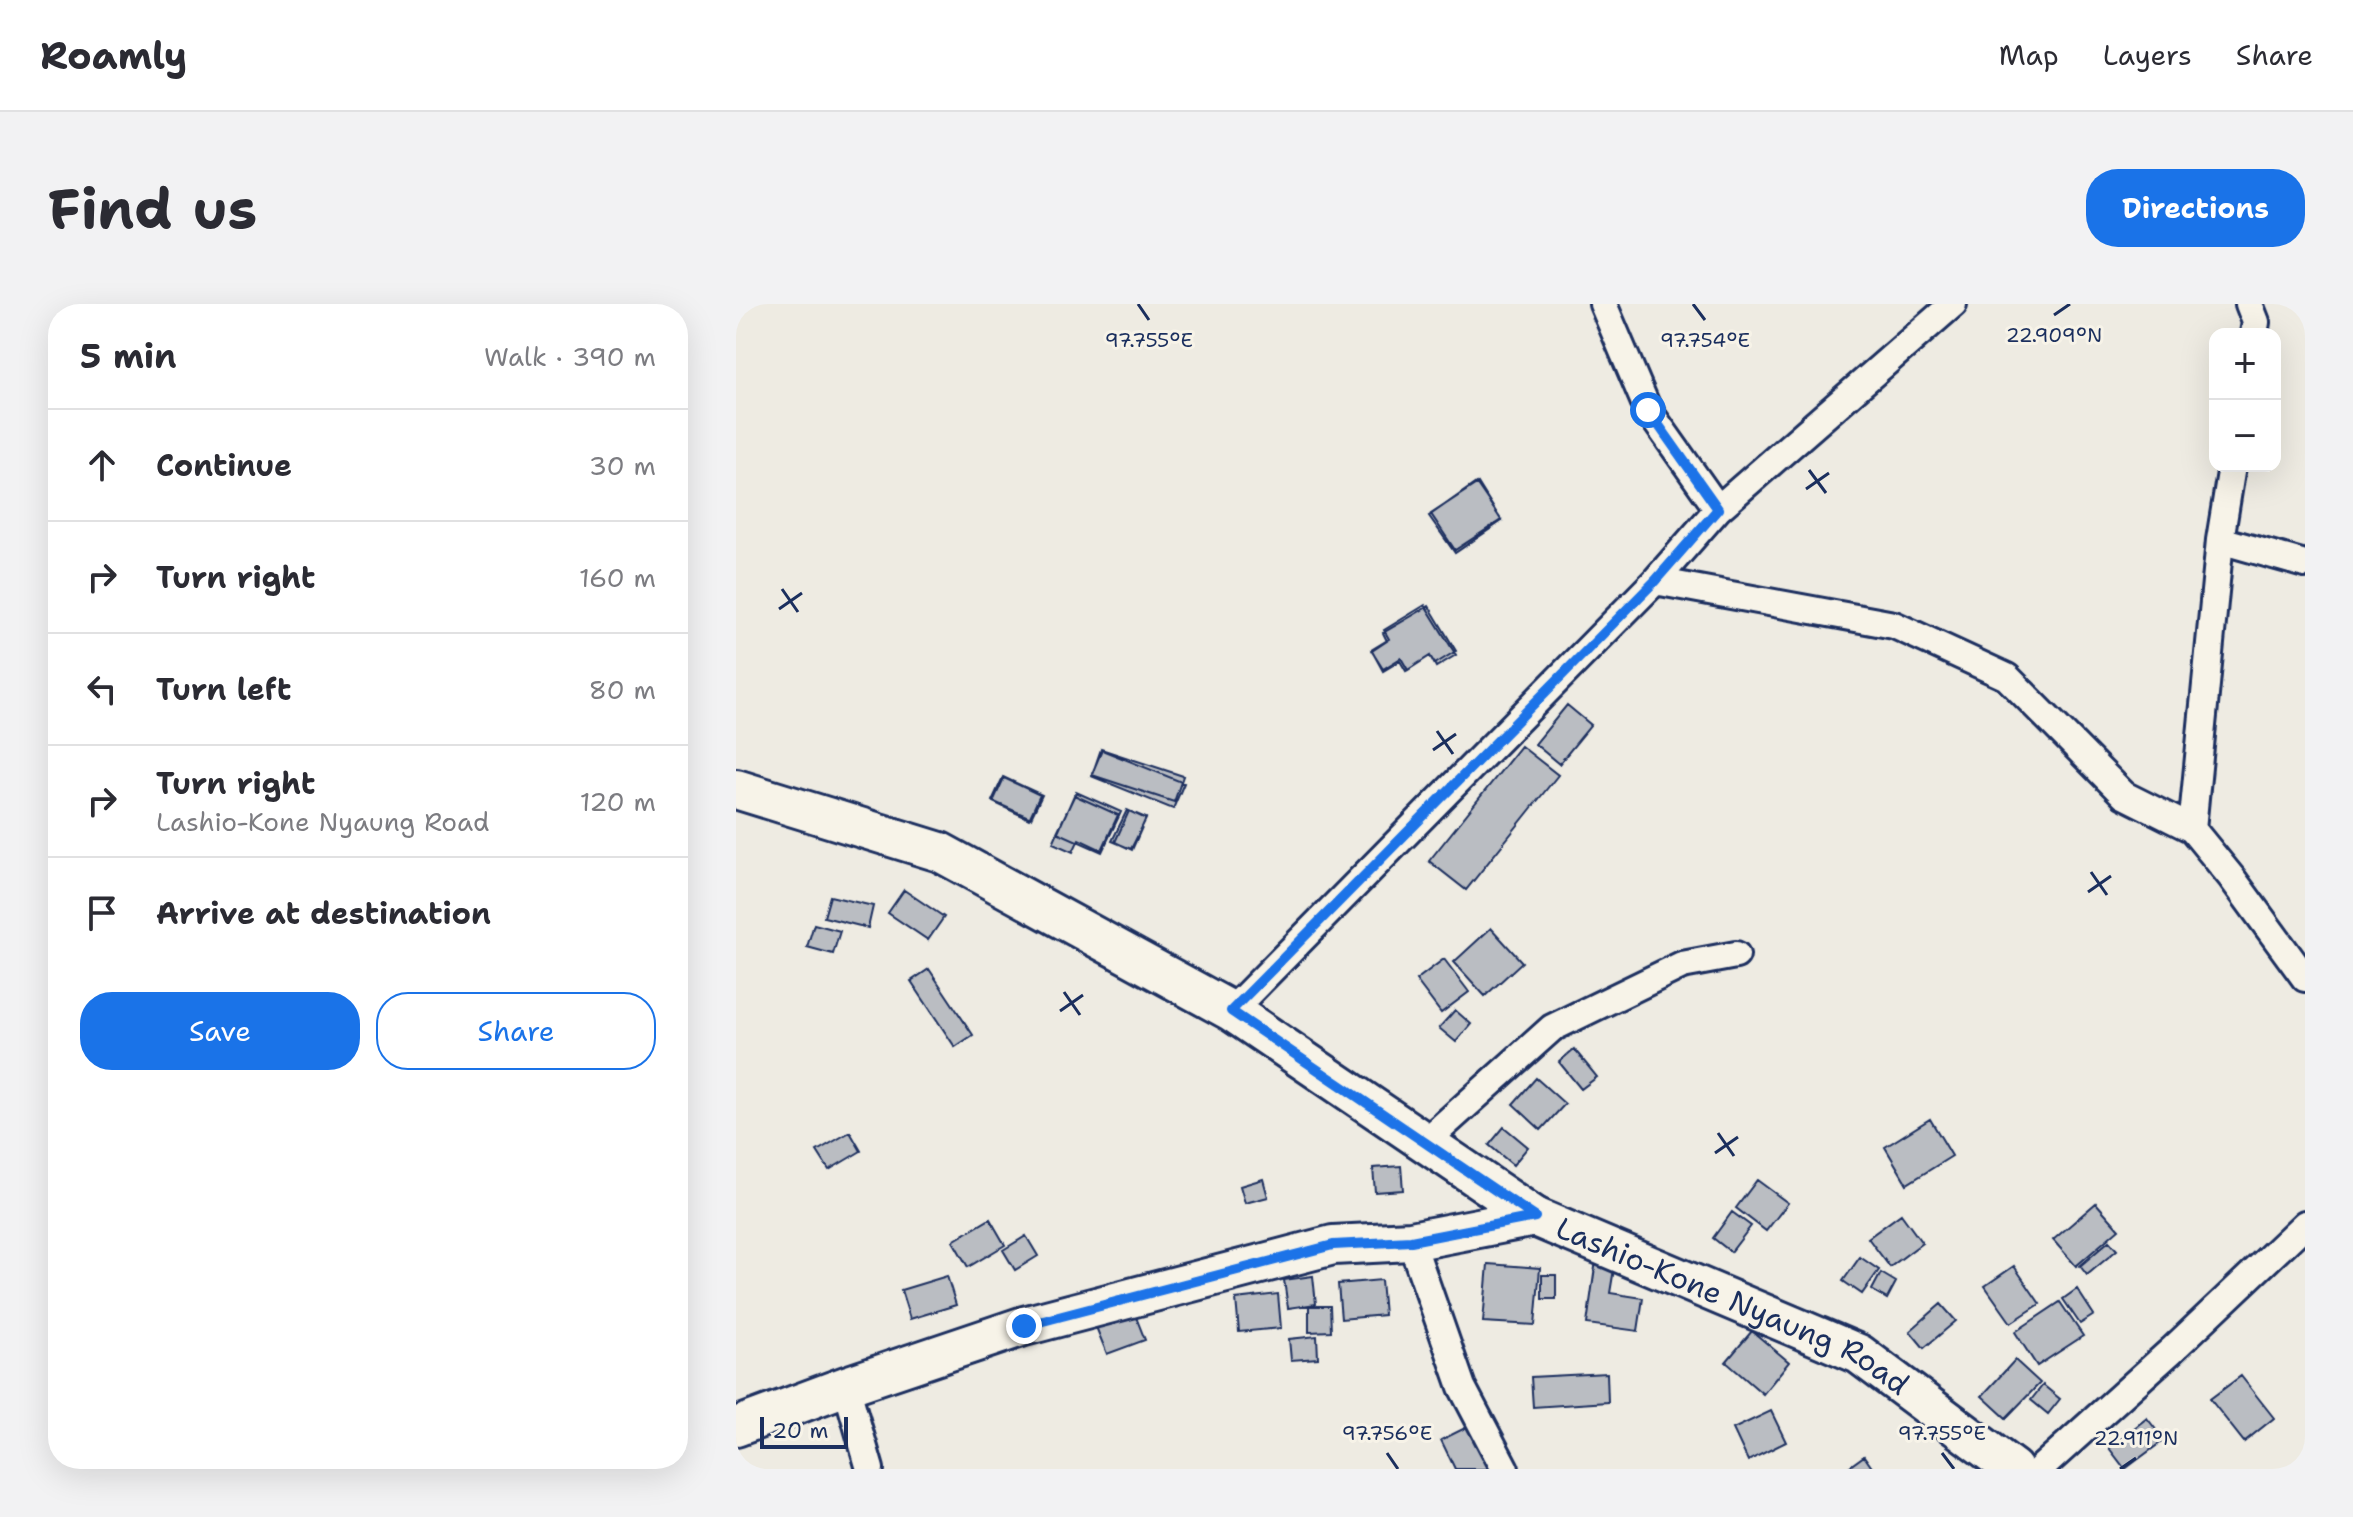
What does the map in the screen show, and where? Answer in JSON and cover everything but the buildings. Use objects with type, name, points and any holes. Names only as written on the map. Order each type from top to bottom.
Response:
[{"type":"main road","points":[[736,789],[940,852],[1231,1011],[1535,1217]]},
{"type":"main road","name":"Lashio-Kone Nyaung Road","points":[[736,1427],[1024,1326],[1333,1245],[1411,1241],[1535,1217],[1859,1354],[2013,1469]]},
{"type":"street","points":[[1603,304],[1648,410],[1718,509]]},
{"type":"street","points":[[1231,1011],[1655,581],[1718,509],[1953,304]]},
{"type":"street","points":[[2249,304],[2256,322],[2255,328]]},
{"type":"street","points":[[2192,829],[2220,540],[2231,472]]},
{"type":"street","points":[[2220,540],[2305,564]]},
{"type":"street","points":[[1655,581],[1894,625],[2007,677],[2124,795],[2192,829],[2305,978]]},
{"type":"street","points":[[1424,1143],[1552,1028],[1682,965],[1736,955]]},
{"type":"street","points":[[2040,1469],[2305,1224]]},
{"type":"street","points":[[1411,1241],[1462,1387],[1505,1469]]},
{"type":"street","points":[[846,1386],[870,1469]]},
{"type":"route","points":[[1024,1326],[1333,1245],[1411,1241],[1535,1217],[1231,1011],[1655,581],[1718,509],[1648,410]]}]
